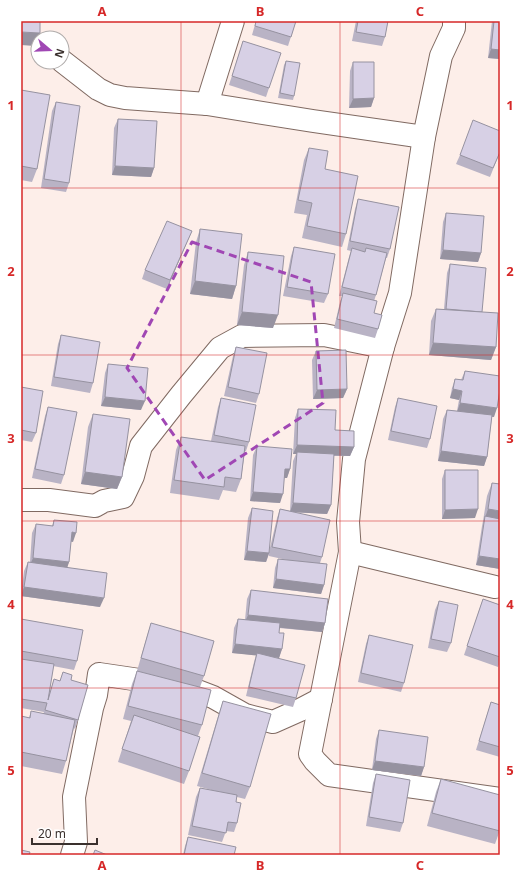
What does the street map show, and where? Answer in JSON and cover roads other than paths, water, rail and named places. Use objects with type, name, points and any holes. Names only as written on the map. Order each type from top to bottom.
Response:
[{"type":"street","points":[[207,104],[233,21]]},
{"type":"street","points":[[454,21],[454,28],[441,56],[424,136],[400,293],[383,347],[354,458],[348,522],[350,552],[310,754],[329,775],[500,799]]},
{"type":"street","points":[[70,68],[98,89],[110,95],[125,98],[207,104],[314,121],[424,136]]},
{"type":"street","points":[[21,500],[49,500],[95,506],[104,501],[122,497],[133,476],[141,446],[220,348],[242,336],[324,335],[383,347]]},
{"type":"street","points":[[350,552],[495,587]]},
{"type":"street","points":[[72,855],[76,842],[74,797],[96,695],[99,674],[188,687],[214,697],[245,715],[273,722],[321,699]]}]
